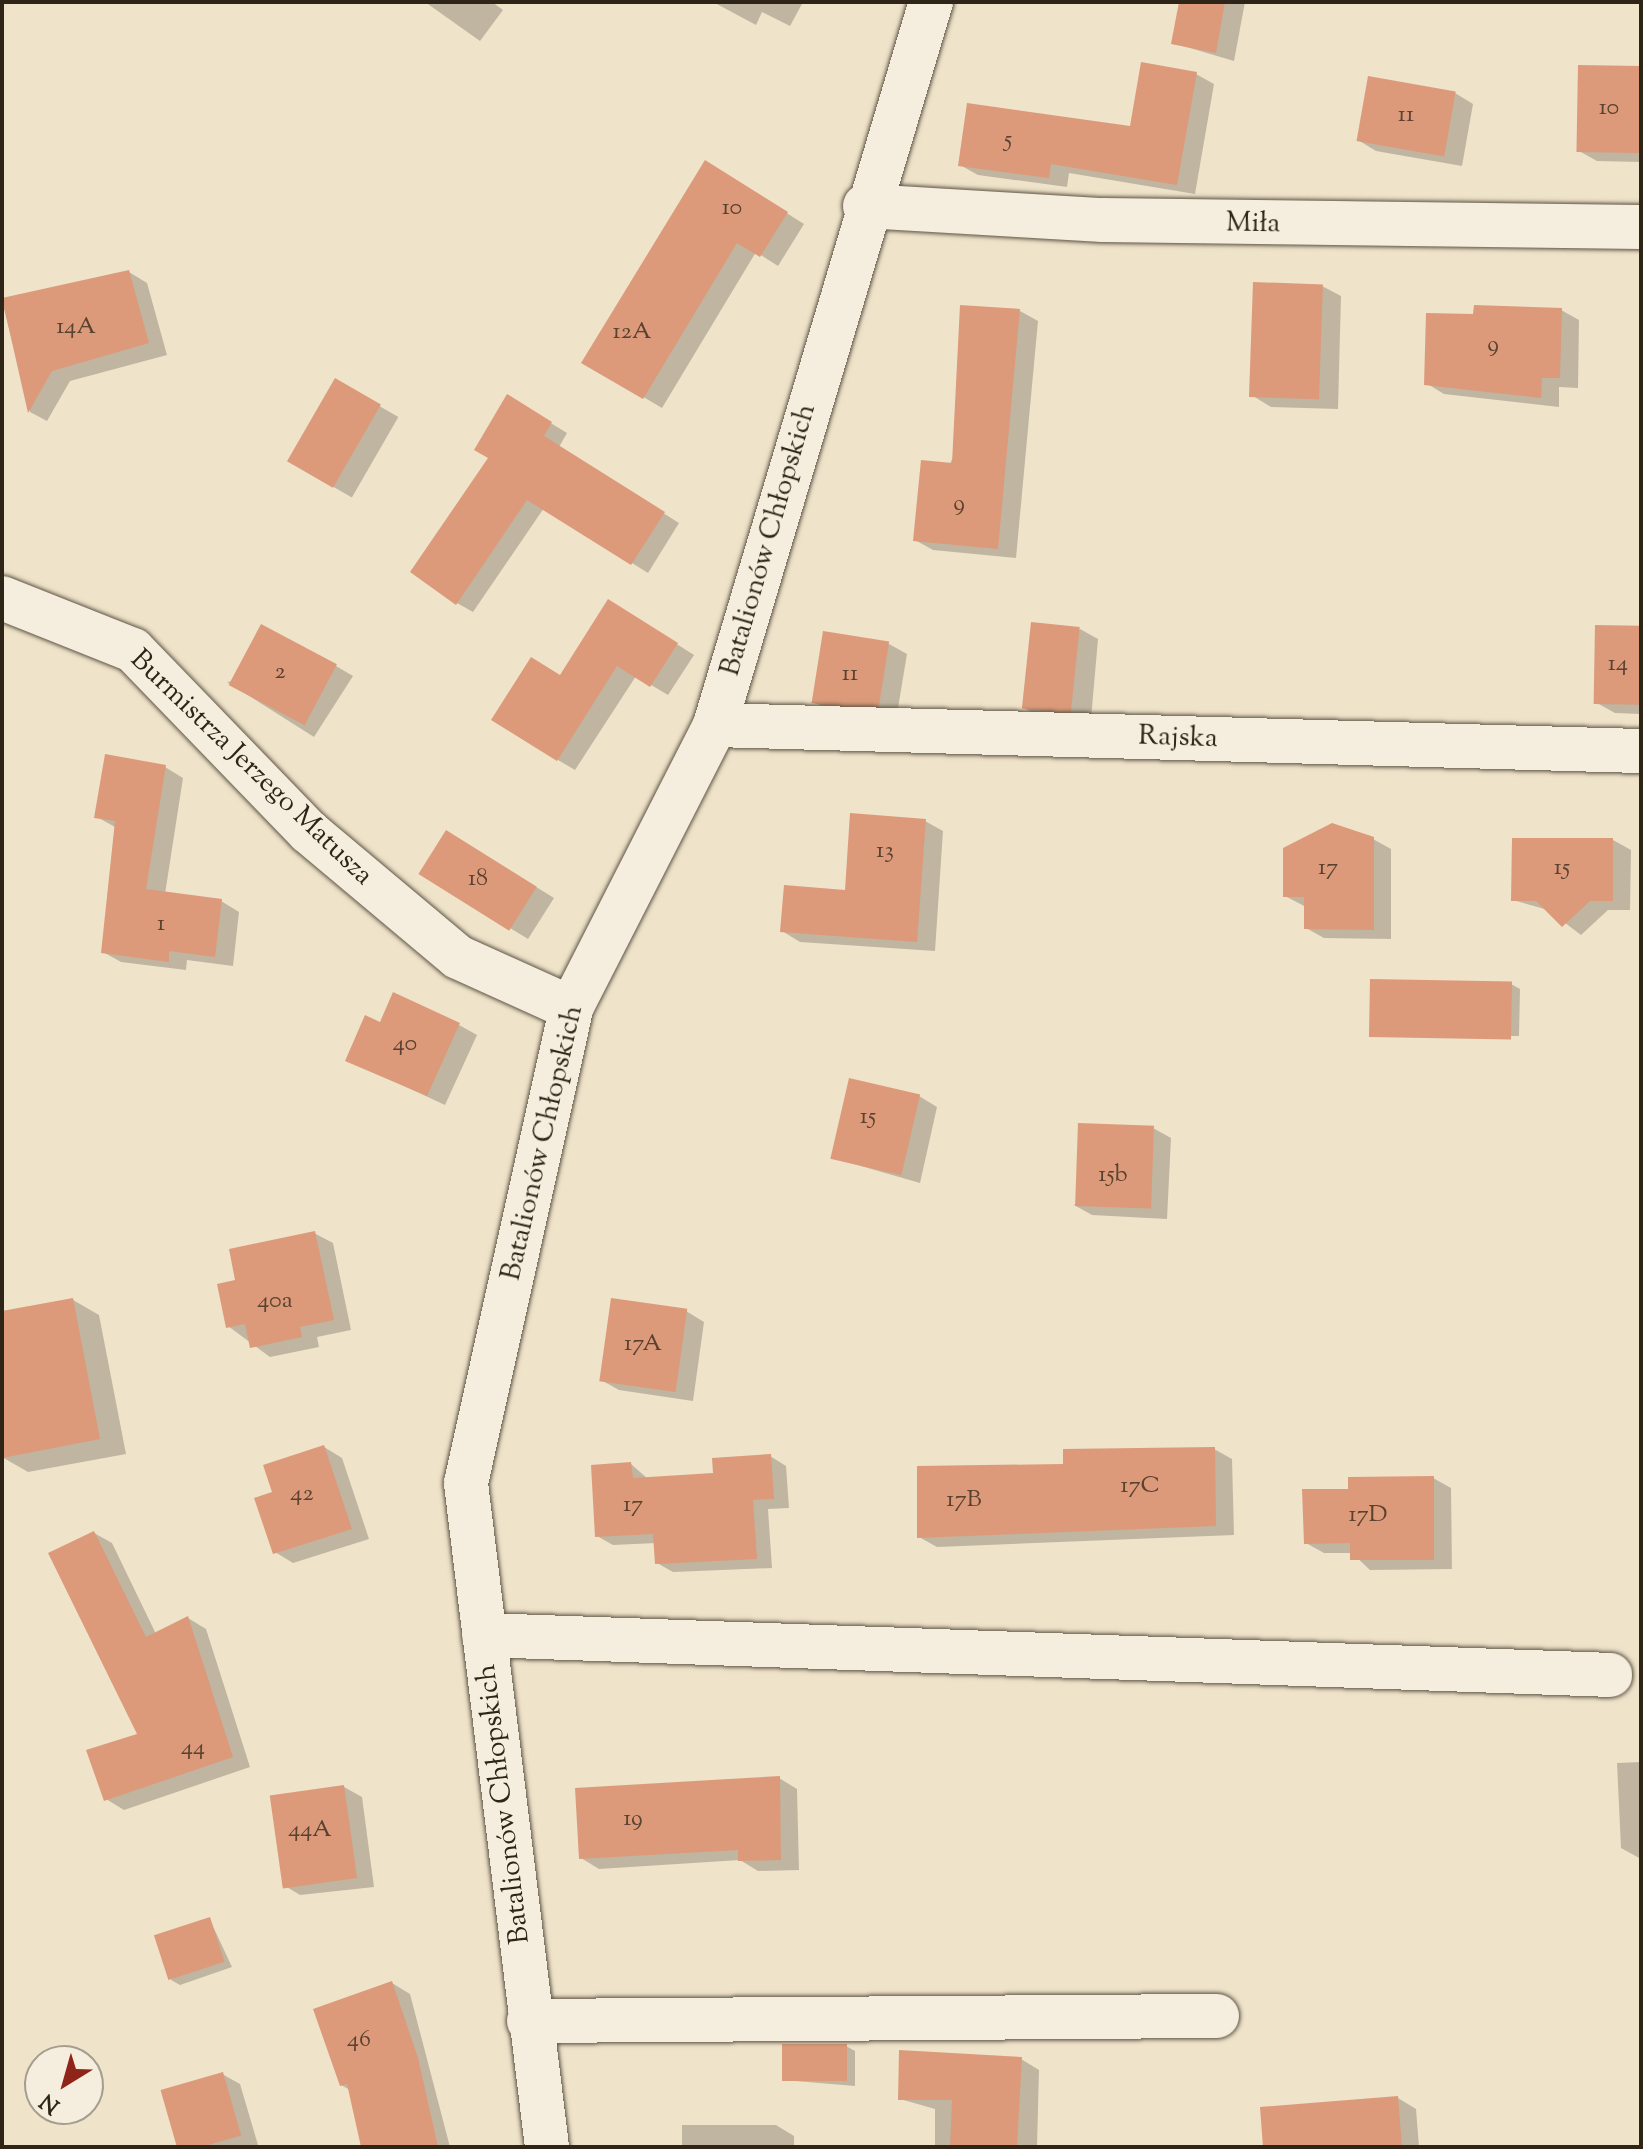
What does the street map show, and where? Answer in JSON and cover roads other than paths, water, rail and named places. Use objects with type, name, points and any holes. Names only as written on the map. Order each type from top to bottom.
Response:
[{"type":"street","name":"Batalionów Chłopskich","points":[[547,2147],[529,2021],[466,1483],[571,1008],[715,725],[865,206],[931,2]]},
{"type":"street","name":"Miła","points":[[865,206],[1103,220],[1641,227]]},
{"type":"street","name":"Burmistrza Jerzego Matusza","points":[[2,598],[133,650],[309,832],[458,957],[571,1008]]},
{"type":"street","name":"Rajska","points":[[715,725],[1641,751]]},
{"type":"street","points":[[484,1635],[1610,1675]]},
{"type":"street","points":[[529,2021],[1217,2016]]}]
